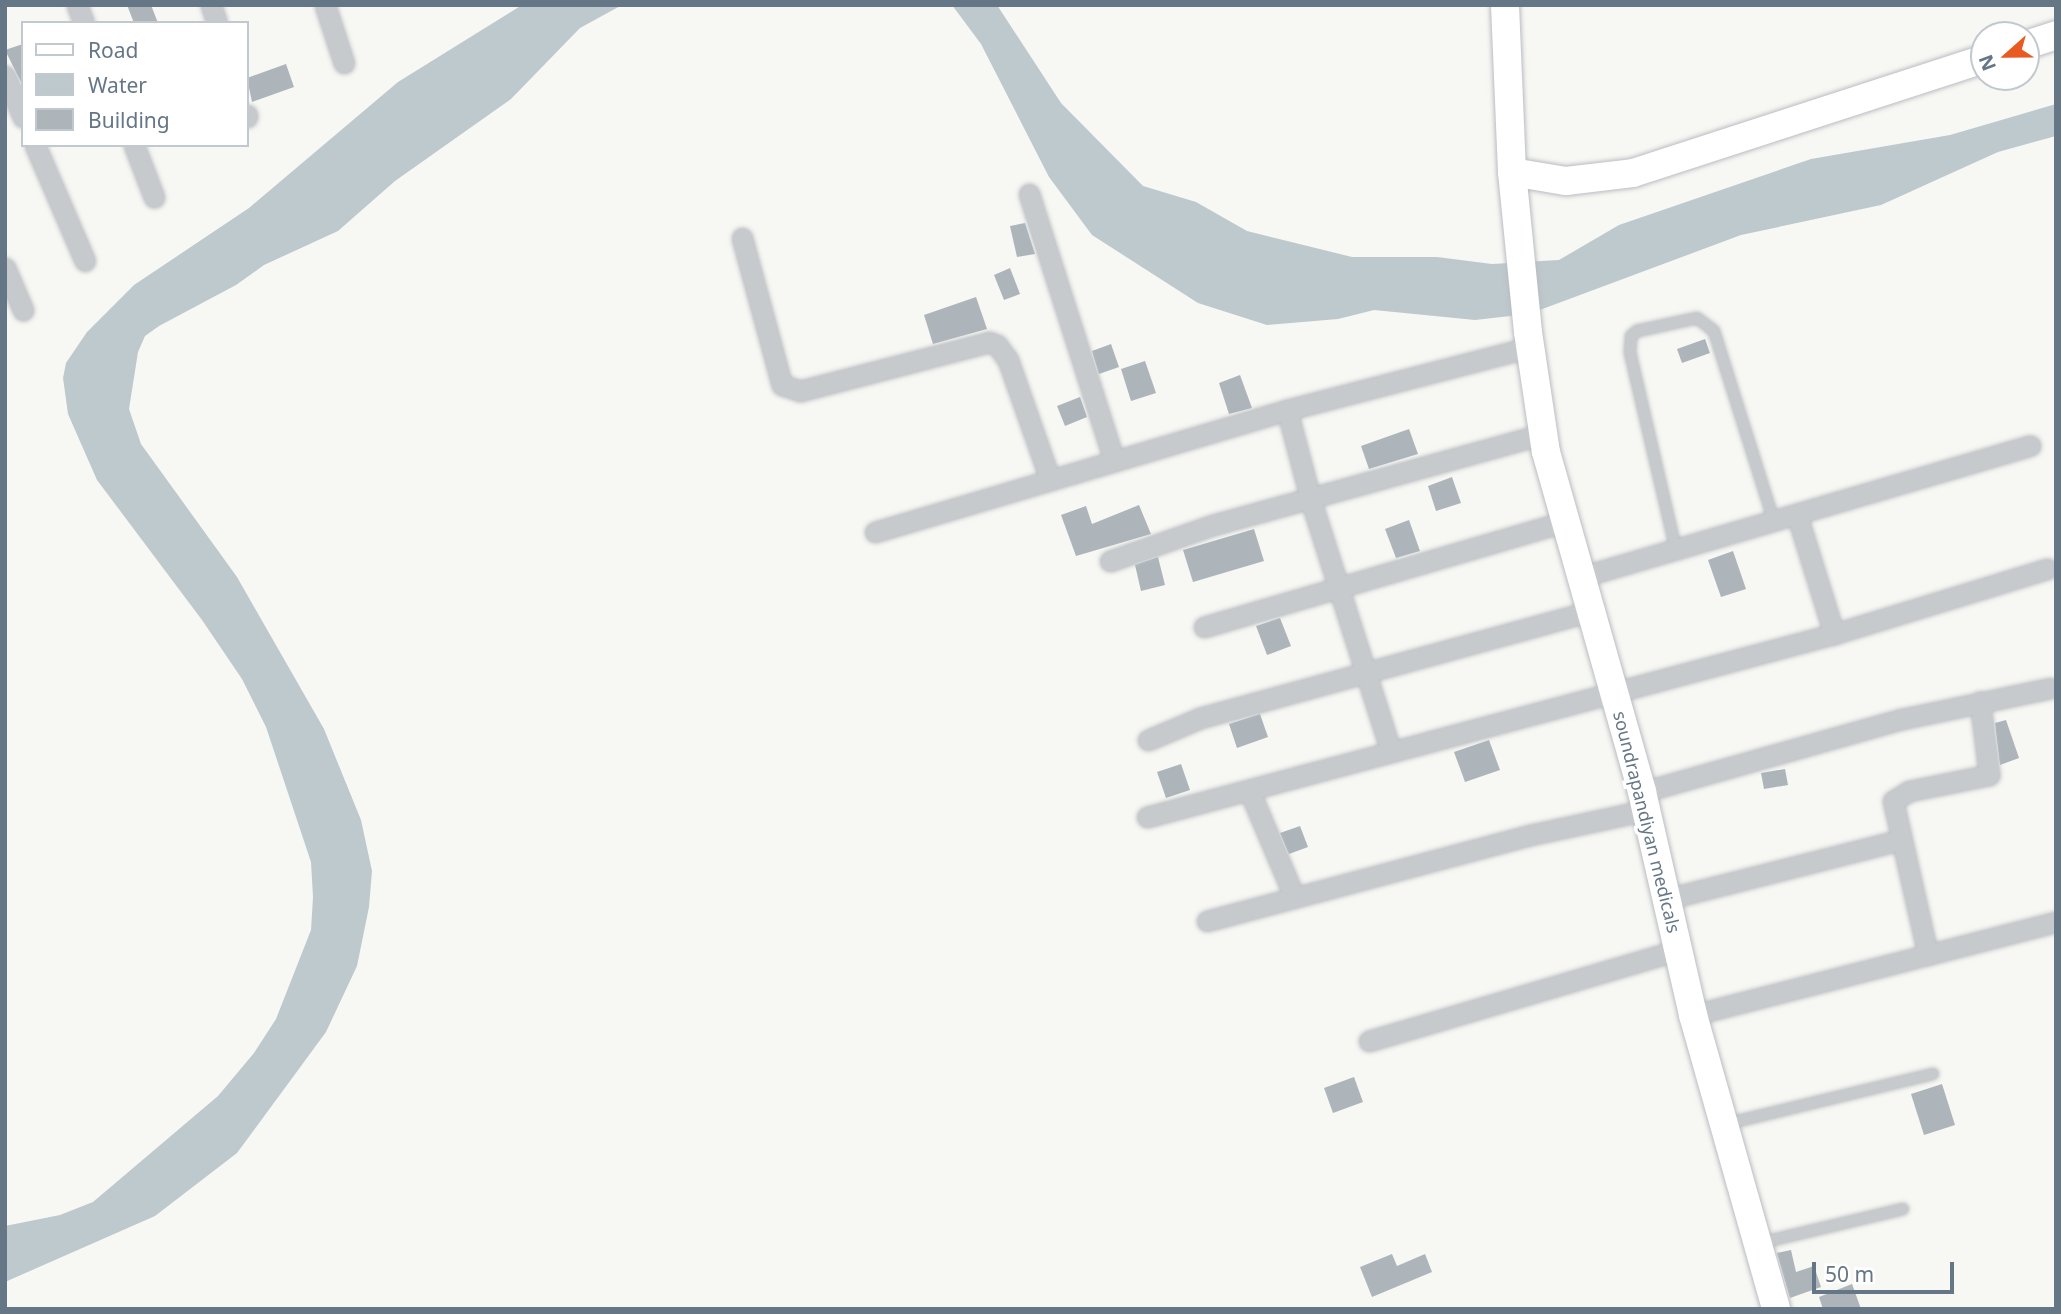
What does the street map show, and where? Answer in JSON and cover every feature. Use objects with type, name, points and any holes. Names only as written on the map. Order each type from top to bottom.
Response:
[{"type":"main road","name":"soundrapandiyan medicals","points":[[1505,5],[1512,172],[1529,340],[1544,435],[1645,801],[1693,1015],[1776,1309]]},
{"type":"main road","points":[[1512,172],[1566,181],[1633,173],[1970,64]]},
{"type":"street","points":[[325,5],[344,63]]},
{"type":"street","points":[[5,75],[21,112]]},
{"type":"street","points":[[36,147],[85,261]]},
{"type":"street","points":[[135,147],[155,197]]},
{"type":"street","points":[[1029,194],[1114,461]]},
{"type":"street","points":[[742,238],[782,384],[800,391],[989,342],[997,345],[1008,360],[1050,480]]},
{"type":"street","points":[[5,268],[23,310]]},
{"type":"street","points":[[875,532],[1529,340]]},
{"type":"street","points":[[1287,410],[1311,501],[1340,584],[1391,752]]},
{"type":"street","points":[[1110,561],[1213,524],[1311,501],[1544,435]]},
{"type":"street","points":[[1581,576],[2030,446]]},
{"type":"street","points":[[1797,514],[1834,634]]},
{"type":"street","points":[[1203,627],[1340,584],[1566,522]]},
{"type":"street","points":[[1147,817],[1614,690],[1834,634],[2047,569]]},
{"type":"street","points":[[1148,740],[1200,718],[1591,611]]},
{"type":"street","points":[[1207,921],[1645,801],[1980,702],[2050,688]]},
{"type":"street","points":[[1928,955],[1892,809],[1898,795],[1989,775],[1980,702]]},
{"type":"street","points":[[1250,790],[1294,896]]},
{"type":"street","points":[[1667,899],[1900,840]]},
{"type":"street","points":[[1693,1015],[2056,922]]},
{"type":"street","points":[[1369,1041],[1678,950]]},
{"type":"lane","points":[[1676,550],[1630,352],[1631,335],[1637,331],[1697,318],[1714,331],[1774,521]]},
{"type":"lane","points":[[1724,1125],[1933,1074]]},
{"type":"lane","points":[[1757,1244],[1903,1209]]},
{"type":"water","points":[[522,5],[622,5],[580,28],[511,99],[395,181],[338,231],[264,265],[236,285],[159,326],[145,336],[138,352],[129,409],[141,444],[237,577],[324,729],[361,820],[372,871],[369,907],[357,966],[326,1032],[237,1153],[155,1216],[5,1282],[5,1226],[60,1215],[93,1202],[218,1096],[254,1053],[276,1019],[311,930],[311,862],[266,727],[242,679],[202,620],[97,480],[68,414],[63,378],[66,363],[87,332],[134,285],[249,208],[398,82]]},
{"type":"water","points":[[952,5],[997,5],[1061,103],[1143,186],[1196,202],[1247,231],[1352,257],[1437,257],[1492,264],[1559,260],[1619,225],[1811,159],[1950,135],[2056,104],[2056,136],[1998,152],[1881,205],[1741,235],[1529,314],[1475,320],[1374,310],[1338,319],[1267,325],[1198,303],[1092,235],[1049,177],[981,44]]},
{"type":"building","points":[[127,5],[151,5],[157,21],[133,21]]},
{"type":"building","points":[[21,45],[21,82],[5,50]]},
{"type":"building","points":[[286,64],[294,87],[252,102],[248,78]]},
{"type":"building","points":[[1025,223],[1035,254],[1017,257],[1010,226]]},
{"type":"building","points":[[1010,268],[1020,294],[1004,300],[994,275]]},
{"type":"building","points":[[976,297],[987,329],[933,344],[924,315]]},
{"type":"building","points":[[1705,339],[1710,353],[1682,363],[1677,349]]},
{"type":"building","points":[[1111,344],[1119,367],[1099,374],[1092,351]]},
{"type":"building","points":[[1145,361],[1156,393],[1131,401],[1121,369]]},
{"type":"building","points":[[1240,375],[1252,408],[1229,414],[1219,383]]},
{"type":"building","points":[[1080,397],[1087,417],[1065,426],[1057,406]]},
{"type":"building","points":[[1409,429],[1418,454],[1369,469],[1361,446]]},
{"type":"building","points":[[1452,477],[1461,503],[1436,511],[1428,486]]},
{"type":"building","points":[[1139,505],[1151,534],[1076,556],[1061,515],[1086,506],[1092,524]]},
{"type":"building","points":[[1409,520],[1420,551],[1396,558],[1385,529]]},
{"type":"building","points":[[1254,529],[1264,561],[1193,582],[1183,550]]},
{"type":"building","points":[[1733,551],[1746,589],[1721,597],[1708,560]]},
{"type":"building","points":[[1158,557],[1165,585],[1141,591],[1135,565]]},
{"type":"building","points":[[1280,618],[1291,646],[1267,655],[1256,626]]},
{"type":"building","points":[[1260,714],[1268,737],[1237,748],[1229,724]]},
{"type":"building","points":[[2006,720],[2019,758],[2000,765],[1995,723]]},
{"type":"building","points":[[1489,740],[1500,770],[1465,782],[1454,752]]},
{"type":"building","points":[[1181,764],[1190,790],[1166,798],[1157,772]]},
{"type":"building","points":[[1785,769],[1788,785],[1764,789],[1761,773]]},
{"type":"building","points":[[1300,826],[1308,847],[1289,854],[1280,833]]},
{"type":"building","points":[[1354,1077],[1363,1102],[1333,1113],[1324,1088]]},
{"type":"building","points":[[1942,1084],[1955,1125],[1924,1135],[1911,1094]]},
{"type":"building","points":[[1791,1250],[1796,1272],[1814,1266],[1821,1287],[1790,1298],[1777,1253]]},
{"type":"building","points":[[1392,1254],[1397,1266],[1425,1254],[1432,1272],[1372,1297],[1360,1267]]},
{"type":"building","points":[[1852,1284],[1861,1309],[1823,1309],[1819,1297]]}]
